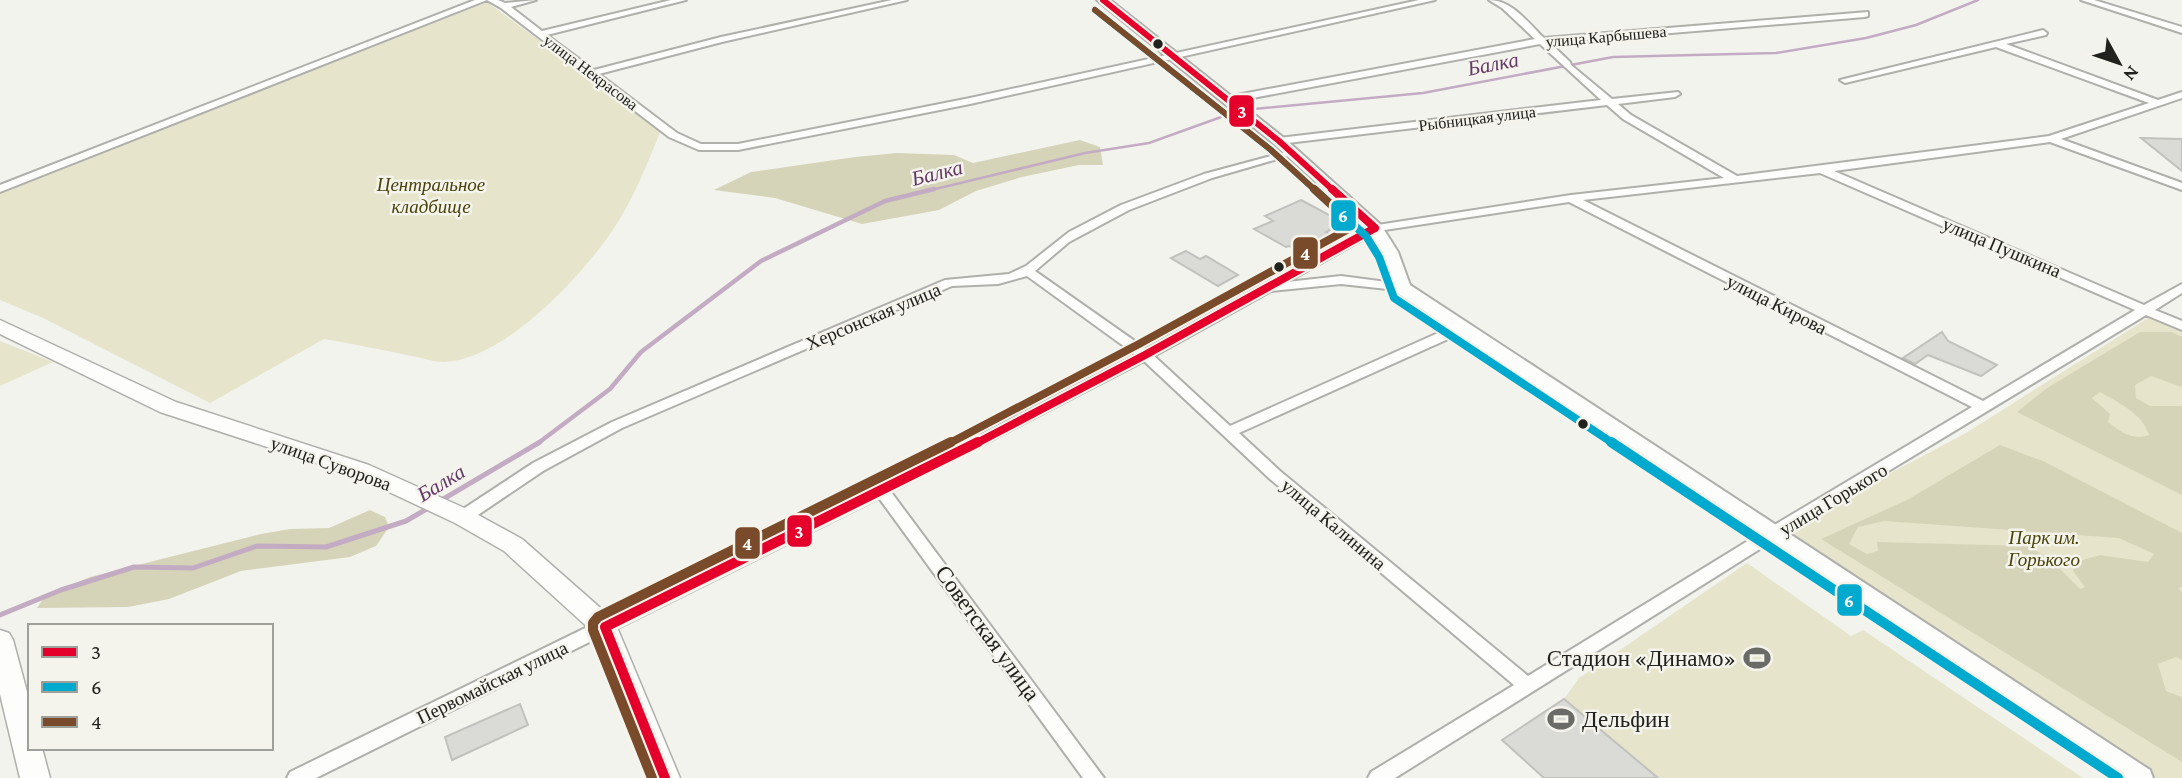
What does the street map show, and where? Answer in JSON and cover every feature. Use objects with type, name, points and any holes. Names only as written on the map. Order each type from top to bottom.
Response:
[{"type":"main road","points":[[1103,0],[1279,141],[1375,228],[1390,252],[1402,288],[2140,778]]},
{"type":"main road","name":"улица Суворова","points":[[1,326],[168,407],[361,470],[463,517],[513,545],[605,627],[665,778]]},
{"type":"main road","points":[[0,640],[35,778]]},
{"type":"street","points":[[0,189],[483,0]]},
{"type":"street","name":"улица Некрасова","points":[[491,0],[504,6],[673,135],[699,147],[738,147],[970,101],[1410,2],[1431,0]]},
{"type":"street","points":[[504,6],[532,0]]},
{"type":"street","points":[[540,34],[682,0]]},
{"type":"street","points":[[593,73],[721,40],[903,0]]},
{"type":"street","points":[[1493,0],[1505,6],[1608,102],[1639,124],[1736,180]]},
{"type":"street","points":[[2085,0],[2182,30]]},
{"type":"street","name":"улица Карбышева","points":[[1237,108],[1541,41],[1865,14]]},
{"type":"street","points":[[1845,80],[2043,33]]},
{"type":"street","points":[[1998,45],[2158,103]]},
{"type":"street","name":"Рыбницкая улица","points":[[1279,141],[1675,94]]},
{"type":"street","name":"Первомайская улица","points":[[297,778],[947,458],[1145,355],[1375,228],[1571,198],[1821,170],[2051,139],[2182,95]]},
{"type":"street","points":[[2051,139],[2182,187]]},
{"type":"street","name":"Херсонская улица","points":[[463,517],[538,467],[630,419],[949,283],[1000,280],[1028,271],[1072,234],[1154,196],[1231,167],[1293,153]]},
{"type":"street","name":"улица Пушкина","points":[[1821,170],[2182,326]]},
{"type":"street","name":"улица Кирова","points":[[1571,198],[1984,408]]},
{"type":"street","name":"улица Калинина","points":[[1028,271],[1145,355],[1227,433],[1528,686]]},
{"type":"street","points":[[1265,288],[1341,280],[1402,288]]},
{"type":"street","name":"улица Горького","points":[[1378,778],[2182,288]]},
{"type":"street","points":[[1227,433],[1461,328]]},
{"type":"street","name":"Советская улица","points":[[881,489],[1094,778]]},
{"type":"green space","name":"Центральное кладбище","points":[[487,2],[661,130],[630,200],[604,242],[543,310],[493,346],[468,357],[444,362],[324,339],[210,403],[41,317],[0,300],[0,192]]},
{"type":"green space","name":"Парк им. Горького","points":[[2151,316],[2182,330],[2182,778],[2140,778],[1774,535],[1966,433]]},
{"type":"green space","points":[[0,341],[53,362],[0,386]]},
{"type":"green space","name":"Стадион «Динамо»","points":[[1747,563],[1851,636],[1863,630],[2083,778],[1544,778],[1502,740],[1564,699],[1579,678]]},
{"type":"shaded area","points":[[1080,140],[1100,147],[1103,165],[1079,165],[1022,177],[976,191],[939,210],[862,224],[775,198],[714,190],[751,172],[855,157],[897,153],[954,155],[973,163]]},
{"type":"shaded area","points":[[2140,332],[2172,332],[2182,337],[2182,387],[2151,376],[2135,385],[2136,398],[2150,406],[2182,406],[2182,495],[2017,412],[2047,388]],"holes":[[[2100,392],[2135,415],[2146,427],[2149,435],[2132,436],[2108,422],[2110,414],[2092,398]]]},
{"type":"shaded area","points":[[2000,445],[2043,461],[2182,533],[2182,587],[2178,588],[2182,592],[2182,660],[2176,657],[2158,664],[2166,691],[2182,697],[2182,762],[1821,539],[1907,500]],"holes":[[[1884,521],[2119,538],[2154,554],[2148,562],[2100,555],[2076,562],[2073,571],[2085,587],[2080,589],[2051,560],[2028,546],[1877,542],[1878,551],[1867,554],[1849,544],[1858,527]]]},
{"type":"shaded area","points":[[370,510],[385,517],[389,527],[376,546],[350,557],[241,571],[169,599],[128,607],[37,608],[45,596],[90,577],[261,534],[290,529],[329,528]]},
{"type":"building","points":[[2141,138],[2182,139],[2182,171]]},
{"type":"building","points":[[1301,200],[1341,224],[1326,232],[1333,236],[1303,250],[1286,247],[1254,229],[1273,221],[1265,216]]},
{"type":"building","points":[[1186,251],[1200,259],[1206,256],[1238,275],[1218,286],[1171,258]]},
{"type":"building","points":[[1942,332],[1948,341],[1997,365],[1981,376],[1928,355],[1915,364],[1903,358]]},
{"type":"building","name":"Дельфин","points":[[1564,699],[1658,778],[1544,778],[1502,740]]},
{"type":"building","points":[[520,704],[528,725],[452,760],[445,737]]},
{"type":"waterway","name":"Балка","points":[[927,191],[1085,153],[1149,143],[1224,116],[1254,109],[1423,93],[1613,57],[1776,53],[1866,38],[1916,25],[1978,0]]},
{"type":"waterway","name":"Балка","points":[[538,443],[610,389],[641,352],[761,261],[885,201],[934,189]]},
{"type":"waterway","name":"Балка","points":[[440,501],[538,443]]},
{"type":"waterway","name":"Балка","points":[[0,615],[61,590],[134,567],[193,568],[257,546],[326,547],[406,521],[430,507]]},
{"type":"transit line","name":"3","points":[[1103,0],[1279,141],[1375,228]]},
{"type":"transit line","name":"6","points":[[1095,10],[1271,150],[1366,236],[1379,257],[1394,298],[2118,778]]},
{"type":"transit line","name":"4","points":[[652,778],[593,630],[593,623],[598,617],[941,447],[1139,344],[1354,226],[1271,150],[1095,10]]},
{"type":"transit line","name":"3","points":[[605,627],[947,458],[1145,355],[1375,228]]},
{"type":"transit line","name":"3","points":[[605,627],[665,778]]},
{"type":"place","name":"Стадион «Динамо»","points":[[1757,658]]},
{"type":"place","name":"Дельфин","points":[[1561,719]]}]
